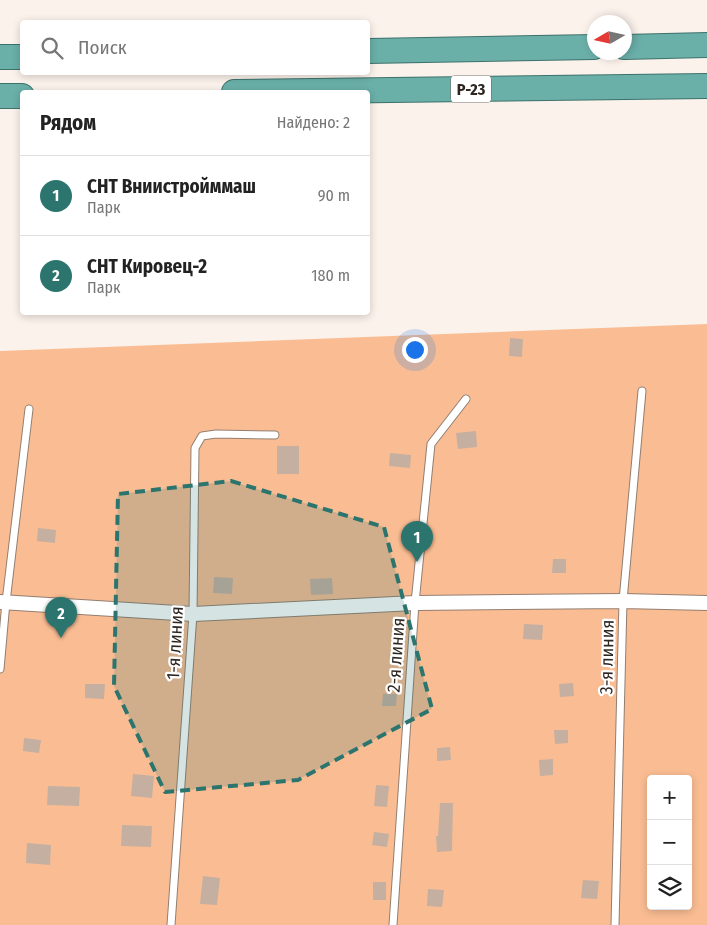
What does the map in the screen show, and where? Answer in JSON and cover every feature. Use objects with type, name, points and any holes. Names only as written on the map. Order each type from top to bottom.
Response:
[{"type":"highway","points":[[632,46],[707,45]]},
{"type":"highway","name":"Р-23","points":[[370,51],[587,47]]},
{"type":"highway","points":[[0,57],[20,57]]},
{"type":"highway","name":"Р-23","points":[[370,90],[707,86]]},
{"type":"highway","points":[[0,96],[20,96]]},
{"type":"street","points":[[3,602],[192,614],[415,603],[623,601],[707,603]]},
{"type":"lane","name":"3-я линия","points":[[615,925],[623,601],[642,391]]},
{"type":"lane","name":"2-я линия","points":[[393,925],[415,603],[430,444],[466,398]]},
{"type":"lane","points":[[0,670],[3,602],[28,409]]},
{"type":"lane","name":"1-я линия","points":[[171,925],[192,614],[195,448],[202,436],[216,434],[275,435]]},
{"type":"highlighted area","points":[[231,481],[384,527],[432,709],[298,780],[165,792],[114,686],[118,494]]},
{"type":"shaded area","points":[[707,324],[707,925],[0,925],[0,351]]},
{"type":"building","points":[[510,338],[523,339],[522,357],[509,356]]},
{"type":"building","points":[[476,431],[477,447],[458,449],[456,433]]},
{"type":"building","points":[[277,446],[299,446],[299,474],[277,474]]},
{"type":"building","points":[[390,453],[411,455],[410,468],[389,466]]},
{"type":"building","points":[[38,528],[56,530],[55,543],[37,541]]},
{"type":"building","points":[[553,559],[566,559],[566,573],[552,573]]},
{"type":"building","points":[[214,577],[233,578],[232,594],[213,593]]},
{"type":"building","points":[[332,578],[333,594],[311,595],[310,579]]},
{"type":"building","points":[[524,624],[543,625],[542,640],[523,639]]},
{"type":"building","points":[[573,683],[574,696],[560,697],[559,684]]},
{"type":"building","points":[[85,684],[105,684],[104,699],[85,698]]},
{"type":"building","points":[[383,694],[397,694],[396,706],[382,706]]},
{"type":"building","points":[[554,730],[568,730],[568,743],[555,744]]},
{"type":"building","points":[[24,738],[41,740],[39,753],[23,751]]},
{"type":"building","points":[[450,747],[451,760],[437,761],[437,748]]},
{"type":"building","points":[[553,759],[553,775],[540,776],[539,760]]},
{"type":"building","points":[[133,774],[154,776],[152,798],[131,796]]},
{"type":"building","points":[[376,785],[389,786],[387,807],[374,806]]},
{"type":"building","points":[[48,786],[80,787],[79,806],[47,805]]},
{"type":"building","points":[[440,803],[453,803],[452,851],[437,852],[436,836],[438,836]]},
{"type":"building","points":[[122,825],[152,826],[151,847],[121,846]]},
{"type":"building","points":[[374,832],[389,834],[387,847],[372,845]]},
{"type":"building","points":[[27,843],[51,845],[50,865],[26,863]]},
{"type":"building","points":[[203,876],[220,878],[217,905],[200,904]]},
{"type":"building","points":[[583,880],[599,881],[597,899],[581,898]]},
{"type":"building","points":[[373,882],[386,882],[386,900],[373,900]]},
{"type":"building","points":[[428,889],[444,890],[442,907],[427,906]]},
{"type":"place","name":"СНТ Вниистройммаш","points":[[417,562]]},
{"type":"place","name":"СНТ Кировец-2","points":[[61,638]]}]
